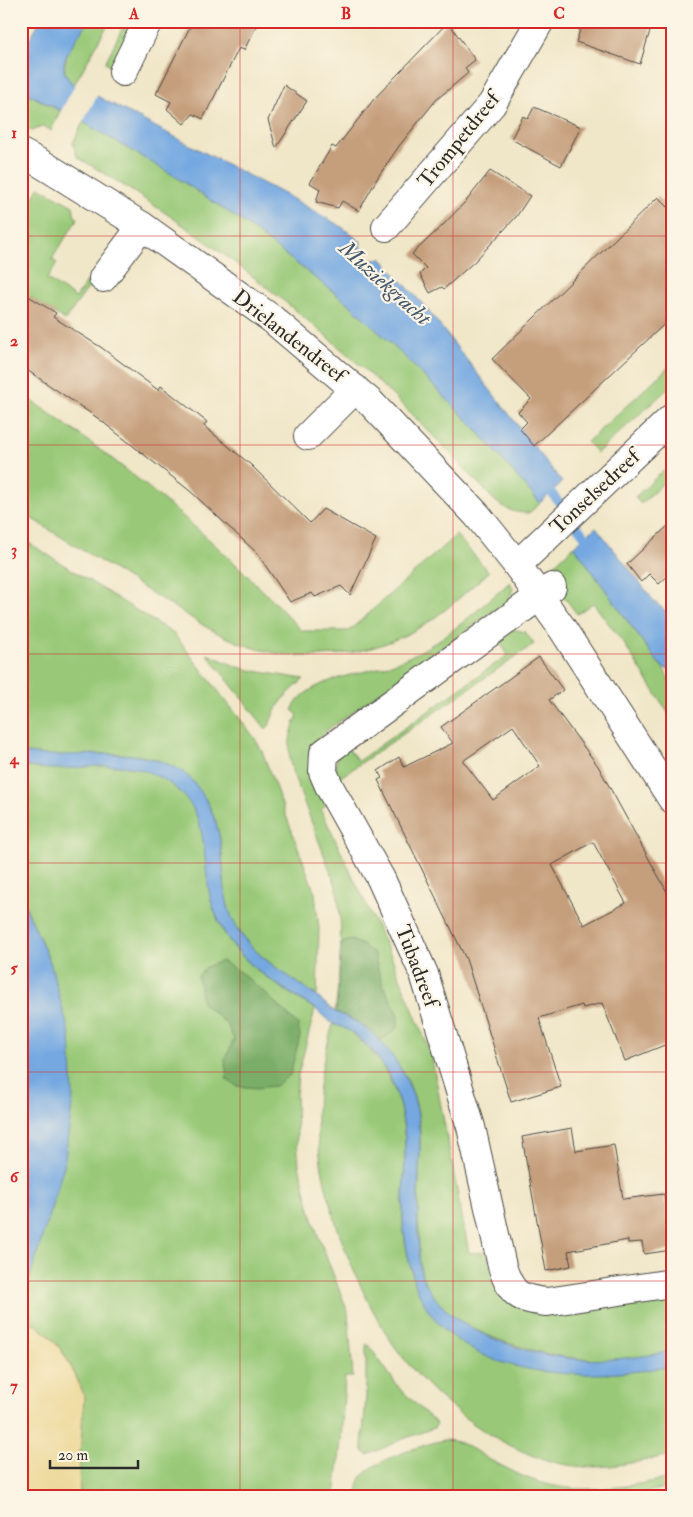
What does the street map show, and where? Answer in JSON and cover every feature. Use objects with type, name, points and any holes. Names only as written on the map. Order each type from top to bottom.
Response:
[{"type":"street","points":[[123,72],[148,21]]},
{"type":"street","name":"Trompetdreef","points":[[386,227],[492,104],[540,21]]},
{"type":"street","name":"Drielandendreef","points":[[21,153],[142,226],[272,319],[371,403],[477,515],[517,565]]},
{"type":"street","points":[[102,278],[142,226]]},
{"type":"street","points":[[308,436],[355,389]]},
{"type":"street","name":"Tonselsedreef","points":[[517,565],[672,418]]},
{"type":"street","points":[[517,565],[546,591],[672,799]]},
{"type":"street","name":"Tubadreef","points":[[546,591],[324,753],[323,772],[380,879],[424,974],[471,1127],[507,1283],[515,1293],[531,1300],[547,1302],[672,1283]]},
{"type":"green space","points":[[88,21],[110,21],[74,85],[68,78],[65,62],[73,44]]},
{"type":"green space","points":[[126,21],[138,21],[114,68],[105,63]]},
{"type":"green space","points":[[21,90],[60,111],[51,131],[44,126],[32,131],[21,126]]},
{"type":"green space","points":[[83,122],[173,175],[243,222],[349,304],[399,351],[475,428],[540,503],[529,513],[515,512],[503,507],[495,501],[399,401],[297,311],[226,256],[153,204],[77,157],[73,143]]},
{"type":"green space","points":[[39,187],[73,206],[75,217],[78,218],[52,259],[57,263],[47,279],[76,298],[87,281],[89,287],[65,320],[30,297],[21,311],[21,219]]},
{"type":"green space","points":[[672,364],[672,385],[597,453],[587,442]]},
{"type":"green space","points":[[21,394],[97,447],[169,504],[237,566],[302,631],[349,631],[456,535],[489,572],[433,619],[413,631],[369,649],[345,654],[298,656],[274,653],[239,643],[206,627],[21,512]]},
{"type":"green space","points":[[672,463],[672,475],[641,504],[635,497]]},
{"type":"green space","points":[[21,538],[174,634],[254,737],[262,751],[315,893],[319,929],[317,996],[261,955],[251,946],[235,924],[225,896],[221,846],[214,818],[202,793],[183,773],[157,760],[140,756],[106,754],[55,756],[21,752]]},
{"type":"green space","points":[[574,546],[666,673],[671,687],[672,719],[625,645],[593,603],[577,614],[546,573]]},
{"type":"green space","points":[[510,582],[513,589],[509,600],[326,731],[317,742],[326,805],[321,810],[391,956],[431,1054],[469,1253],[486,1252],[500,1290],[672,1297],[672,1351],[633,1358],[606,1360],[580,1359],[547,1354],[487,1335],[460,1320],[437,1301],[428,1289],[420,1265],[418,1208],[420,1132],[418,1112],[413,1093],[395,1060],[382,1046],[368,1033],[335,1012],[341,949],[340,917],[336,886],[292,771],[290,742],[298,715],[292,710],[299,699],[310,690],[337,679],[394,663],[426,648],[469,617]]},
{"type":"green space","points":[[512,629],[525,632],[534,644],[338,779],[337,761],[345,744],[358,761],[508,655],[497,638]]},
{"type":"green space","points":[[207,654],[238,667],[304,679],[283,700],[266,729]]},
{"type":"green space","points":[[103,764],[129,766],[150,772],[170,783],[187,798],[197,815],[201,827],[212,903],[223,931],[252,966],[276,985],[315,1009],[298,1075],[296,1095],[297,1141],[299,1165],[311,1213],[348,1312],[353,1377],[345,1377],[335,1496],[80,1496],[79,1470],[84,1397],[69,1361],[53,1339],[33,1323],[21,1319],[50,962],[21,896],[21,766],[52,768]]},
{"type":"green space","points":[[351,940],[363,945],[374,954],[382,983],[398,1015],[398,1028],[379,1042],[357,1022],[336,1012],[341,943]]},
{"type":"green space","points":[[222,961],[240,972],[262,990],[298,1025],[300,1036],[290,1075],[275,1086],[256,1088],[237,1086],[227,1080],[225,1060],[234,1039],[226,1023],[202,1003],[198,976],[206,967]]},
{"type":"green space","points":[[333,1024],[348,1030],[356,1036],[377,1058],[385,1070],[396,1096],[405,1138],[403,1216],[408,1254],[417,1287],[448,1333],[607,1374],[672,1366],[672,1455],[599,1467],[574,1466],[548,1461],[522,1451],[472,1423],[428,1386],[409,1365],[379,1321],[352,1267],[331,1207],[324,1178],[319,1149],[317,1109],[321,1072]]},
{"type":"green space","points":[[368,1344],[399,1388],[437,1424],[434,1428],[403,1439],[368,1455],[362,1447],[366,1396],[366,1345]]},
{"type":"green space","points":[[444,1440],[463,1444],[520,1475],[558,1487],[577,1489],[614,1488],[672,1478],[672,1487],[626,1496],[357,1496],[359,1484],[364,1474],[379,1463],[402,1453]]},
{"type":"sand","points":[[21,1319],[43,1330],[61,1350],[84,1397],[79,1470],[80,1496],[21,1496]]},
{"type":"water","points":[[40,21],[88,21],[68,52],[64,65],[65,74],[72,83],[293,199],[342,227],[361,242],[360,247],[368,260],[381,258],[427,309],[562,482],[540,503],[475,428],[399,351],[349,304],[243,222],[173,175],[83,122],[27,93],[21,83],[21,53]]},
{"type":"water","points":[[596,527],[655,602],[666,611],[672,613],[672,671],[664,668],[655,659],[574,546]]},
{"type":"water","points":[[21,752],[60,755],[119,754],[138,756],[157,760],[176,768],[189,777],[199,789],[211,810],[216,824],[220,839],[228,905],[236,927],[243,937],[268,962],[307,989],[334,1011],[354,1021],[374,1035],[389,1051],[407,1080],[415,1102],[419,1128],[418,1221],[421,1271],[433,1295],[445,1309],[459,1320],[494,1339],[531,1351],[568,1358],[594,1360],[646,1356],[672,1351],[672,1366],[605,1374],[568,1374],[533,1370],[499,1361],[468,1347],[441,1326],[421,1298],[409,1261],[403,1222],[404,1126],[392,1082],[378,1058],[359,1038],[343,1027],[331,1023],[314,1008],[264,975],[241,955],[223,930],[214,911],[209,891],[202,834],[193,808],[173,786],[159,777],[131,767],[103,766],[53,769],[21,766]]},
{"type":"water","points":[[21,896],[50,962],[70,1036],[73,1098],[64,1166],[21,1307]]},
{"type":"pier","points":[[76,83],[98,94],[82,124],[60,113]]},
{"type":"building","points":[[193,21],[259,21],[244,50],[239,48],[203,119],[193,114],[184,124],[167,109],[171,102],[156,94]]},
{"type":"building","points":[[583,21],[653,21],[640,64],[576,42]]},
{"type":"building","points":[[448,22],[475,60],[465,68],[468,73],[436,100],[399,146],[378,177],[359,211],[342,201],[338,208],[316,202],[320,189],[310,183],[332,146],[336,148],[374,99]]},
{"type":"building","points":[[284,85],[307,101],[276,148],[268,120]]},
{"type":"building","points":[[534,107],[581,127],[561,166],[511,139],[523,116],[528,119]]},
{"type":"building","points":[[490,171],[530,196],[516,217],[475,261],[444,289],[442,287],[430,293],[420,274],[426,268],[412,254],[467,200]]},
{"type":"building","points":[[658,197],[672,211],[672,317],[534,446],[520,429],[527,422],[518,412],[531,399],[492,359]]},
{"type":"building","points":[[30,297],[56,313],[53,317],[102,348],[158,390],[161,386],[207,422],[204,426],[251,465],[310,523],[323,509],[376,539],[350,595],[341,586],[315,597],[312,593],[290,602],[257,553],[190,491],[99,419],[21,366],[21,311]]},
{"type":"building","points":[[672,522],[672,572],[659,584],[649,574],[641,582],[627,564]]},
{"type":"building","points":[[539,657],[563,690],[549,700],[598,766],[672,901],[672,1042],[625,1061],[602,1003],[583,1008],[582,1005],[539,1018],[561,1087],[511,1102],[466,959],[378,780],[382,778],[378,771],[399,757],[404,767],[453,743],[441,727]],"holes":[[[513,726],[540,766],[493,800],[463,761]],[[593,842],[626,903],[584,925],[552,865]]]},
{"type":"building","points":[[572,1128],[576,1151],[614,1145],[623,1199],[664,1194],[665,1204],[672,1203],[672,1250],[644,1254],[642,1242],[628,1243],[628,1240],[568,1251],[571,1266],[546,1271],[522,1137]]},
{"type":"waterway","name":"Muziekgracht","points":[[544,483],[592,546]]}]
